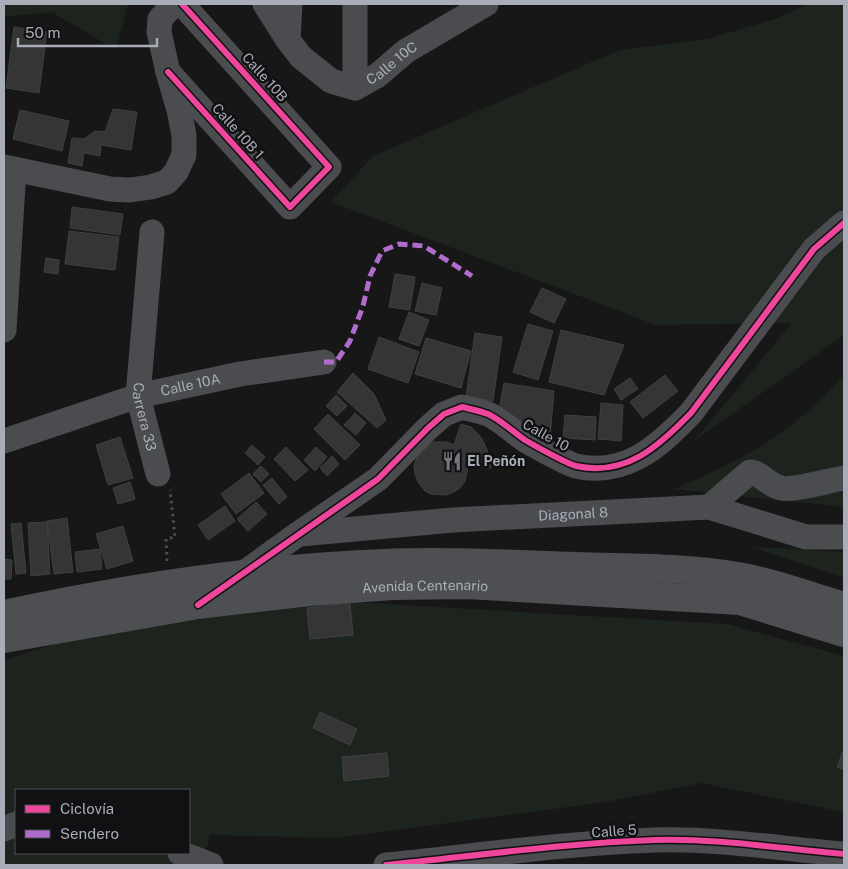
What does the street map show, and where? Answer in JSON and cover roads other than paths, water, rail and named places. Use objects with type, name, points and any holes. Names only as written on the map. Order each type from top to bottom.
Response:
[{"type":"main road","name":"Avenida Centenario","points":[[4,614],[90,596],[242,575],[385,563],[477,562],[665,569],[740,576],[844,606]]},
{"type":"main road","name":"Avenida Centenario","points":[[4,639],[198,605],[350,589],[393,586],[467,585],[740,601],[844,632]]},
{"type":"street","points":[[4,330],[9,168],[110,189],[130,190],[151,187],[166,182],[176,172],[184,155],[184,135],[159,32],[160,19],[174,4]]},
{"type":"street","name":"Calle 10B","points":[[182,4],[329,166],[290,207]]},
{"type":"street","name":"Calle 10C","points":[[265,4],[301,57],[332,81],[355,88],[378,75],[406,51],[486,4]]},
{"type":"street","points":[[288,40],[290,4]]},
{"type":"street","points":[[355,4],[355,88]]},
{"type":"street","name":"Calle 10B 1","points":[[168,72],[290,207]]},
{"type":"street","name":"Calle 10","points":[[198,605],[378,479],[444,414],[462,406],[489,415],[526,441],[575,465],[611,468],[645,455],[691,413],[814,249],[844,223]]},
{"type":"street","name":"Carrera 33","points":[[152,232],[138,396],[158,474]]},
{"type":"street","name":"Calle 10A","points":[[4,441],[138,396],[240,374],[324,362]]},
{"type":"street","points":[[709,507],[750,472],[756,472],[767,482],[783,489],[844,478]]},
{"type":"street","name":"Diagonal 8","points":[[298,534],[453,520],[709,507],[806,537],[844,536]]},
{"type":"street","name":"Calle 5","points":[[386,865],[560,856],[655,840],[691,840],[844,854]]},
{"type":"street","points":[[183,854],[211,865]]},
{"type":"place","name":"El Peñón","points":[[452,461]]}]
